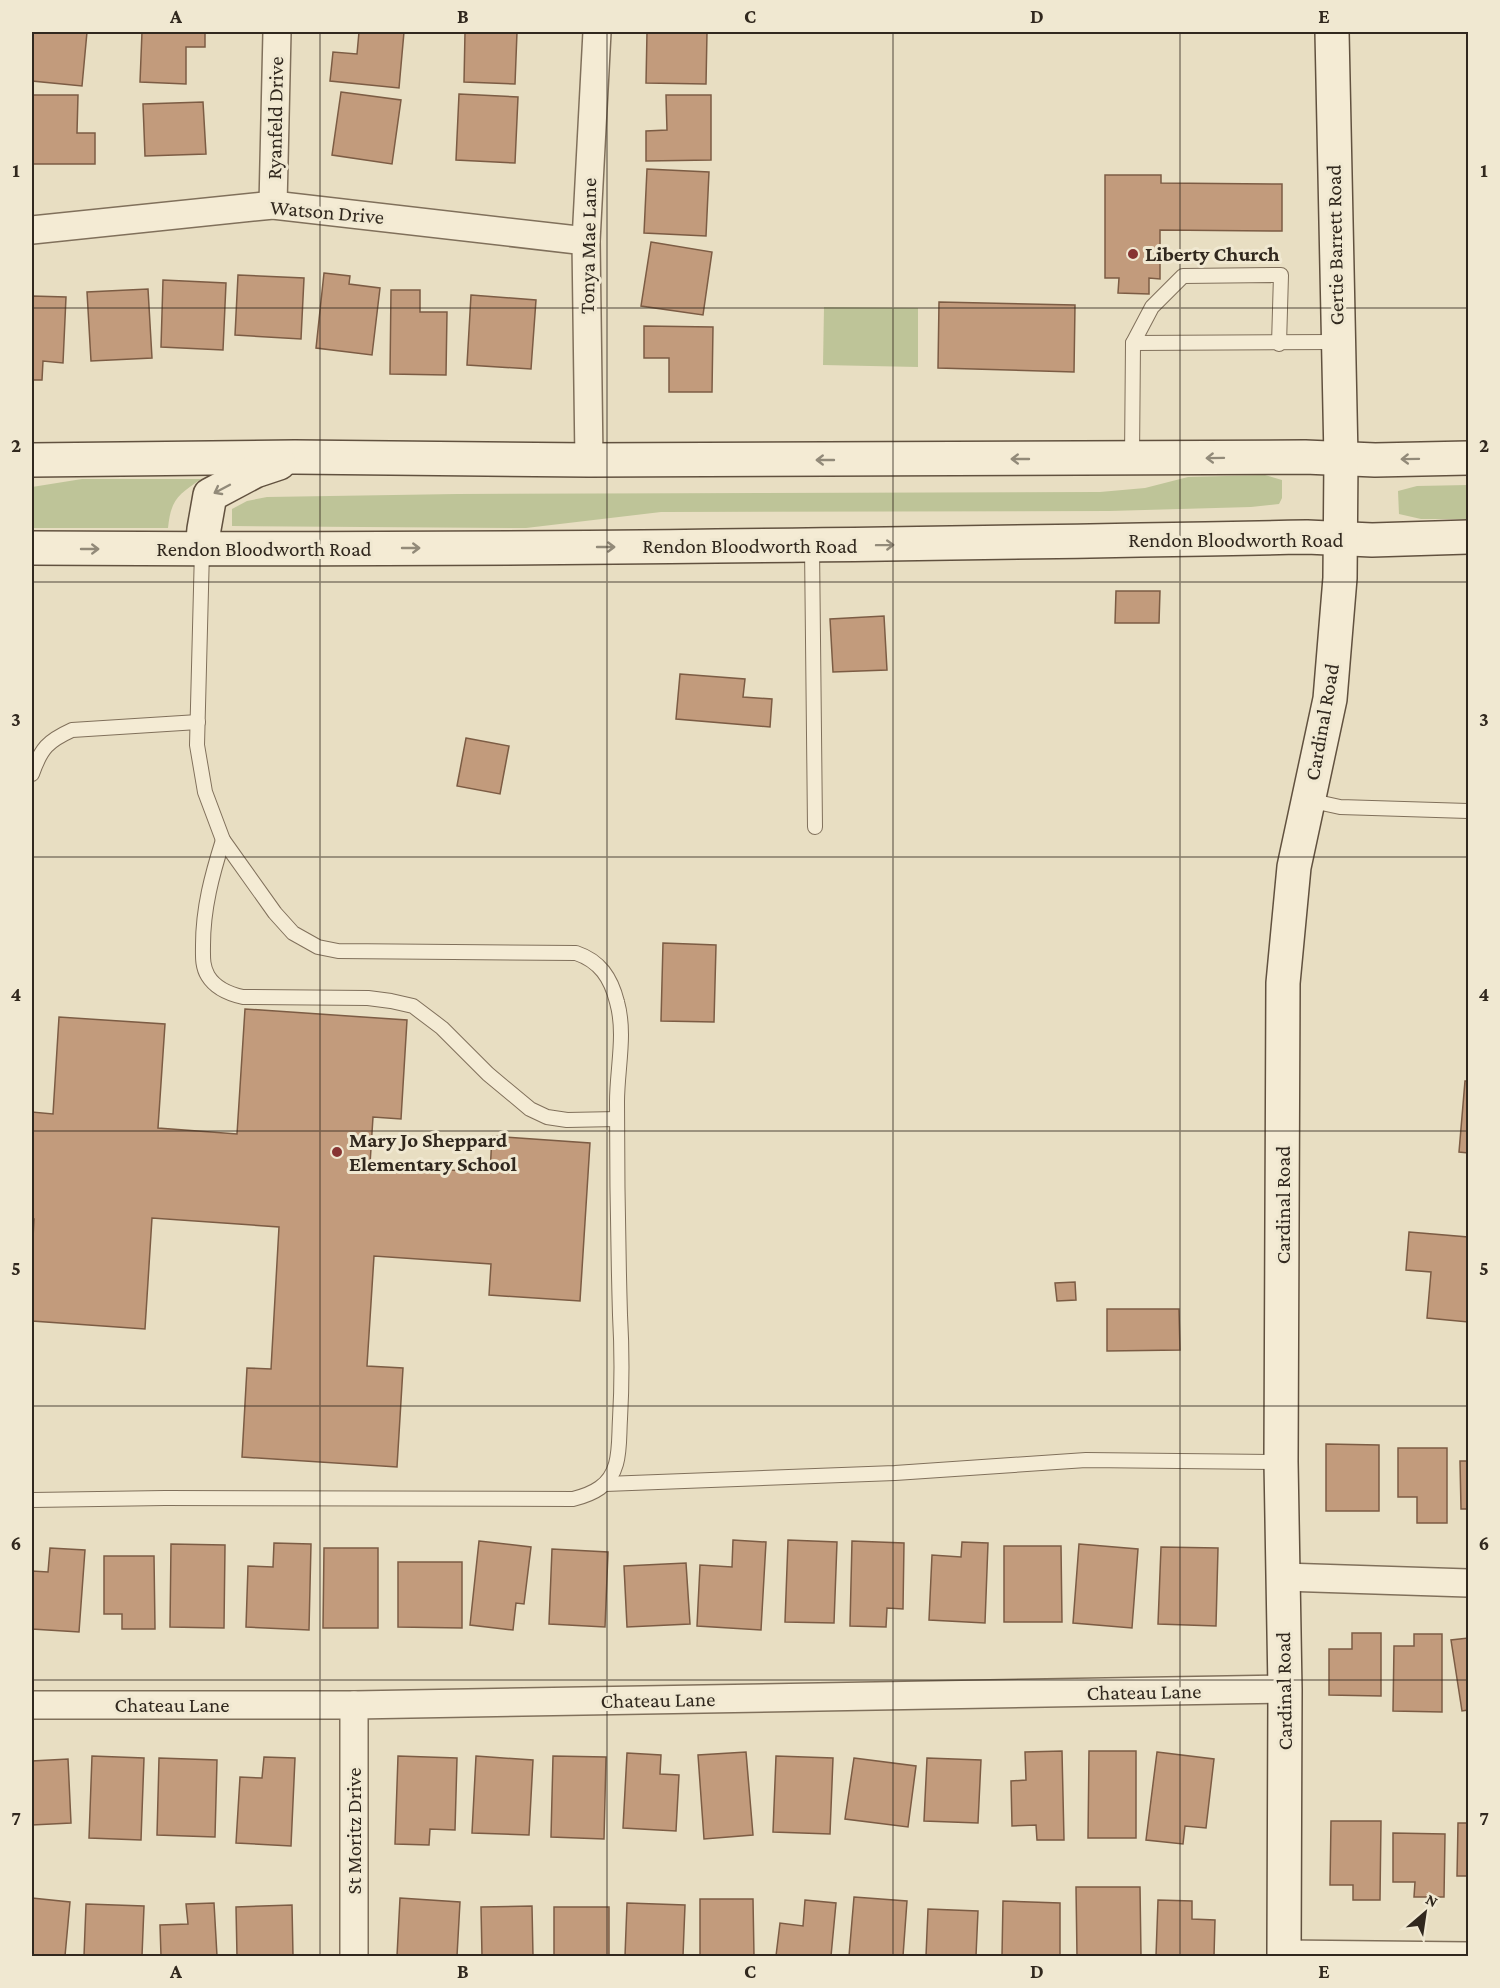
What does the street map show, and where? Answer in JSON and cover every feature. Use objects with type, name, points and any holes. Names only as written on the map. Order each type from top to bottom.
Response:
[{"type":"main road","name":"Gertie Barrett Road","points":[[1332,32],[1341,458]]},
{"type":"main road","points":[[202,550],[210,495],[255,471],[295,457]]},
{"type":"main road","points":[[32,460],[295,457],[589,460],[1468,458]]},
{"type":"main road","name":"Cardinal Road","points":[[1284,1955],[1285,1689],[1281,1462],[1283,983],[1294,867],[1330,699],[1340,578],[1341,458]]},
{"type":"main road","name":"Rendon Bloodworth Road","points":[[32,549],[812,546],[1307,537],[1340,540],[1468,537]]},
{"type":"street","name":"Ryanfeld Drive","points":[[273,205],[277,32]]},
{"type":"street","name":"Tonya Mae Lane","points":[[589,460],[586,241],[597,32]]},
{"type":"street","name":"Watson Drive","points":[[32,230],[273,205],[586,241]]},
{"type":"street","points":[[1283,1577],[1468,1583]]},
{"type":"street","name":"Chateau Lane","points":[[32,1705],[354,1705],[1285,1689]]},
{"type":"street","name":"St Moritz Drive","points":[[354,1705],[354,1956]]},
{"type":"street","points":[[1284,1955],[1468,1956]]},
{"type":"lane","points":[[1132,459],[1133,343],[1152,307],[1183,276],[1281,275],[1279,344]]},
{"type":"lane","points":[[1133,343],[1337,342]]},
{"type":"lane","points":[[812,546],[815,827]]},
{"type":"lane","points":[[32,1500],[573,1499],[590,1495],[605,1484],[616,1466],[622,1376],[617,1119],[621,1027],[618,1003],[609,980],[598,963],[587,956],[576,953],[350,951],[318,947],[293,933],[275,914],[223,840],[205,792],[197,745],[202,550]]},
{"type":"lane","points":[[32,774],[41,753],[53,738],[72,730],[198,722]]},
{"type":"lane","points":[[1308,800],[1340,807],[1468,811]]},
{"type":"lane","points":[[223,840],[211,879],[203,919],[203,966],[216,986],[228,994],[243,997],[368,998],[413,1006],[442,1028],[488,1074],[530,1109],[547,1117],[567,1120],[617,1119]]},
{"type":"lane","points":[[605,1484],[895,1473],[1086,1460],[1281,1462]]},
{"type":"green space","points":[[824,307],[918,308],[918,367],[823,365]]},
{"type":"green space","points":[[1265,475],[1282,480],[1282,498],[1279,504],[1251,507],[1109,511],[661,512],[526,528],[232,526],[232,509],[247,501],[267,497],[457,494],[1100,492],[1145,488],[1188,477]]},
{"type":"green space","points":[[82,479],[201,479],[177,499],[171,510],[168,528],[32,528],[32,487]]},
{"type":"green space","points":[[1468,485],[1468,519],[1421,519],[1399,514],[1398,491],[1417,486]]},
{"type":"building","points":[[32,32],[87,32],[82,86],[32,81]]},
{"type":"building","points":[[142,32],[205,32],[205,47],[186,47],[186,84],[140,82]]},
{"type":"building","points":[[359,32],[404,32],[399,88],[330,81],[333,52],[357,54]]},
{"type":"building","points":[[465,32],[517,32],[515,84],[464,82]]},
{"type":"building","points":[[647,32],[707,32],[706,84],[646,83]]},
{"type":"building","points":[[341,92],[401,100],[392,164],[332,155]]},
{"type":"building","points":[[459,94],[518,97],[515,163],[456,160]]},
{"type":"building","points":[[32,95],[78,95],[77,133],[95,133],[95,164],[32,164]]},
{"type":"building","points":[[666,95],[711,95],[711,160],[646,161],[646,131],[667,130]]},
{"type":"building","points":[[203,102],[206,154],[145,156],[143,104]]},
{"type":"building","points":[[647,169],[709,172],[706,236],[644,233]]},
{"type":"building","name":"Liberty Church","points":[[1105,175],[1161,175],[1161,183],[1282,184],[1282,231],[1160,230],[1160,279],[1149,278],[1149,294],[1118,293],[1119,278],[1105,278]]},
{"type":"building","points":[[651,242],[712,252],[703,315],[641,306]]},
{"type":"building","points":[[324,273],[350,276],[349,284],[380,288],[372,355],[316,348]]},
{"type":"building","points":[[238,275],[304,278],[301,339],[235,335]]},
{"type":"building","points":[[163,280],[226,283],[223,350],[161,347]]},
{"type":"building","points":[[148,289],[152,358],[91,361],[87,292]]},
{"type":"building","points":[[391,290],[420,290],[420,312],[447,312],[446,375],[390,374]]},
{"type":"building","points":[[471,295],[536,300],[531,369],[467,365]]},
{"type":"building","points":[[32,296],[66,297],[63,363],[43,361],[42,380],[32,380]]},
{"type":"building","points":[[939,302],[1075,305],[1074,372],[938,368]]},
{"type":"building","points":[[644,326],[713,327],[712,392],[669,392],[669,358],[644,358]]},
{"type":"building","points":[[1116,591],[1160,591],[1159,623],[1115,623]]},
{"type":"building","points":[[884,616],[887,670],[833,672],[830,619]]},
{"type":"building","points":[[680,674],[745,679],[743,697],[772,699],[770,727],[676,719]]},
{"type":"building","points":[[466,738],[509,746],[500,794],[457,786]]},
{"type":"building","points":[[663,943],[716,945],[714,1022],[661,1021]]},
{"type":"building","points":[[245,1009],[407,1020],[401,1119],[373,1117],[370,1164],[490,1173],[492,1136],[590,1143],[580,1301],[489,1295],[491,1264],[374,1256],[367,1366],[403,1368],[397,1467],[242,1457],[247,1368],[271,1369],[279,1227],[152,1218],[145,1329],[32,1321],[34,1219],[32,1219],[32,1112],[53,1114],[59,1017],[165,1024],[158,1128],[237,1134]]},
{"type":"building","points":[[1465,1081],[1468,1081],[1468,1153],[1459,1152]]},
{"type":"building","points":[[1409,1232],[1468,1237],[1468,1322],[1427,1318],[1431,1272],[1406,1270]]},
{"type":"building","points":[[1075,1282],[1076,1300],[1057,1301],[1055,1283]]},
{"type":"building","points":[[1107,1309],[1179,1309],[1180,1350],[1107,1351]]},
{"type":"building","points":[[1326,1444],[1379,1445],[1379,1511],[1326,1511]]},
{"type":"building","points":[[1398,1448],[1447,1448],[1447,1523],[1417,1523],[1417,1497],[1398,1497]]},
{"type":"building","points":[[1460,1461],[1468,1461],[1468,1509],[1461,1509]]},
{"type":"building","points":[[733,1540],[766,1542],[761,1630],[697,1626],[700,1565],[732,1567]]},
{"type":"building","points":[[788,1540],[837,1542],[834,1623],[785,1622]]},
{"type":"building","points":[[479,1541],[531,1547],[524,1604],[516,1603],[513,1630],[470,1625]]},
{"type":"building","points":[[852,1541],[904,1543],[903,1609],[887,1608],[886,1627],[850,1626]]},
{"type":"building","points":[[962,1542],[988,1543],[985,1623],[929,1620],[932,1555],[961,1557]]},
{"type":"building","points":[[274,1543],[311,1544],[309,1630],[246,1627],[248,1566],[273,1567]]},
{"type":"building","points":[[171,1544],[225,1545],[224,1628],[170,1627]]},
{"type":"building","points":[[1079,1544],[1138,1549],[1132,1628],[1073,1623]]},
{"type":"building","points":[[1004,1546],[1061,1546],[1062,1622],[1004,1622]]},
{"type":"building","points":[[1161,1547],[1218,1548],[1216,1626],[1158,1624]]},
{"type":"building","points":[[50,1548],[85,1550],[79,1632],[32,1629],[32,1571],[48,1572]]},
{"type":"building","points":[[324,1548],[378,1548],[378,1628],[323,1628]]},
{"type":"building","points":[[552,1549],[608,1552],[605,1627],[549,1624]]},
{"type":"building","points":[[104,1556],[154,1556],[155,1629],[122,1629],[122,1614],[104,1614]]},
{"type":"building","points":[[398,1562],[462,1562],[462,1628],[398,1627]]},
{"type":"building","points":[[686,1563],[690,1624],[627,1627],[624,1566]]},
{"type":"building","points":[[1352,1633],[1381,1633],[1381,1696],[1329,1695],[1329,1649],[1352,1649]]},
{"type":"building","points":[[1414,1634],[1442,1634],[1442,1712],[1393,1711],[1394,1646],[1414,1646]]},
{"type":"building","points":[[1468,1638],[1468,1710],[1462,1711],[1451,1640]]},
{"type":"building","points":[[1062,1751],[1064,1840],[1037,1840],[1036,1825],[1012,1826],[1011,1781],[1026,1780],[1025,1752]]},
{"type":"building","points":[[1089,1751],[1136,1751],[1136,1838],[1088,1838]]},
{"type":"building","points":[[746,1752],[753,1835],[704,1839],[698,1755]]},
{"type":"building","points":[[1157,1752],[1214,1759],[1206,1828],[1185,1826],[1183,1844],[1146,1840]]},
{"type":"building","points":[[627,1753],[661,1755],[660,1774],[679,1775],[676,1831],[623,1828]]},
{"type":"building","points":[[92,1756],[144,1758],[141,1840],[89,1838]]},
{"type":"building","points":[[398,1756],[457,1758],[455,1830],[430,1829],[429,1845],[395,1844]]},
{"type":"building","points":[[476,1756],[533,1760],[529,1835],[472,1833]]},
{"type":"building","points":[[553,1756],[606,1757],[604,1839],[551,1837]]},
{"type":"building","points":[[776,1756],[833,1758],[830,1834],[773,1832]]},
{"type":"building","points":[[264,1757],[295,1758],[291,1846],[236,1843],[240,1777],[262,1778]]},
{"type":"building","points":[[159,1758],[217,1760],[215,1837],[157,1835]]},
{"type":"building","points":[[854,1758],[916,1766],[908,1827],[845,1819]]},
{"type":"building","points":[[927,1758],[981,1760],[978,1823],[924,1821]]},
{"type":"building","points":[[68,1759],[71,1823],[32,1825],[32,1761]]},
{"type":"building","points":[[1331,1821],[1381,1821],[1380,1900],[1353,1900],[1353,1885],[1330,1885]]},
{"type":"building","points":[[1458,1823],[1468,1823],[1468,1876],[1457,1876]]},
{"type":"building","points":[[1393,1833],[1445,1834],[1444,1897],[1414,1897],[1415,1882],[1393,1882]]},
{"type":"building","points":[[1076,1887],[1140,1887],[1141,1956],[1077,1956]]},
{"type":"building","points":[[854,1897],[907,1901],[903,1956],[849,1956]]},
{"type":"building","points":[[32,1898],[70,1902],[65,1956],[32,1956]]},
{"type":"building","points":[[400,1898],[460,1902],[457,1956],[397,1956]]},
{"type":"building","points":[[700,1899],[753,1899],[754,1956],[700,1956]]},
{"type":"building","points":[[805,1900],[836,1903],[831,1956],[776,1956],[780,1923],[803,1926]]},
{"type":"building","points":[[1158,1900],[1192,1901],[1192,1919],[1215,1920],[1214,1956],[1156,1956]]},
{"type":"building","points":[[1003,1901],[1060,1903],[1060,1956],[1002,1956]]},
{"type":"building","points":[[214,1903],[217,1956],[161,1956],[160,1925],[188,1924],[186,1904]]},
{"type":"building","points":[[627,1903],[685,1905],[683,1956],[625,1956]]},
{"type":"building","points":[[86,1904],[144,1906],[142,1956],[84,1956]]},
{"type":"building","points":[[292,1905],[293,1956],[237,1956],[236,1907]]},
{"type":"building","points":[[532,1906],[533,1956],[482,1956],[481,1907]]},
{"type":"building","points":[[554,1907],[609,1907],[609,1956],[554,1956]]},
{"type":"building","points":[[928,1909],[978,1911],[976,1956],[926,1956]]},
{"type":"place","name":"Liberty Church","points":[[1133,254]]},
{"type":"place","name":"Mary Jo Sheppard Elementary School","points":[[337,1152]]}]
